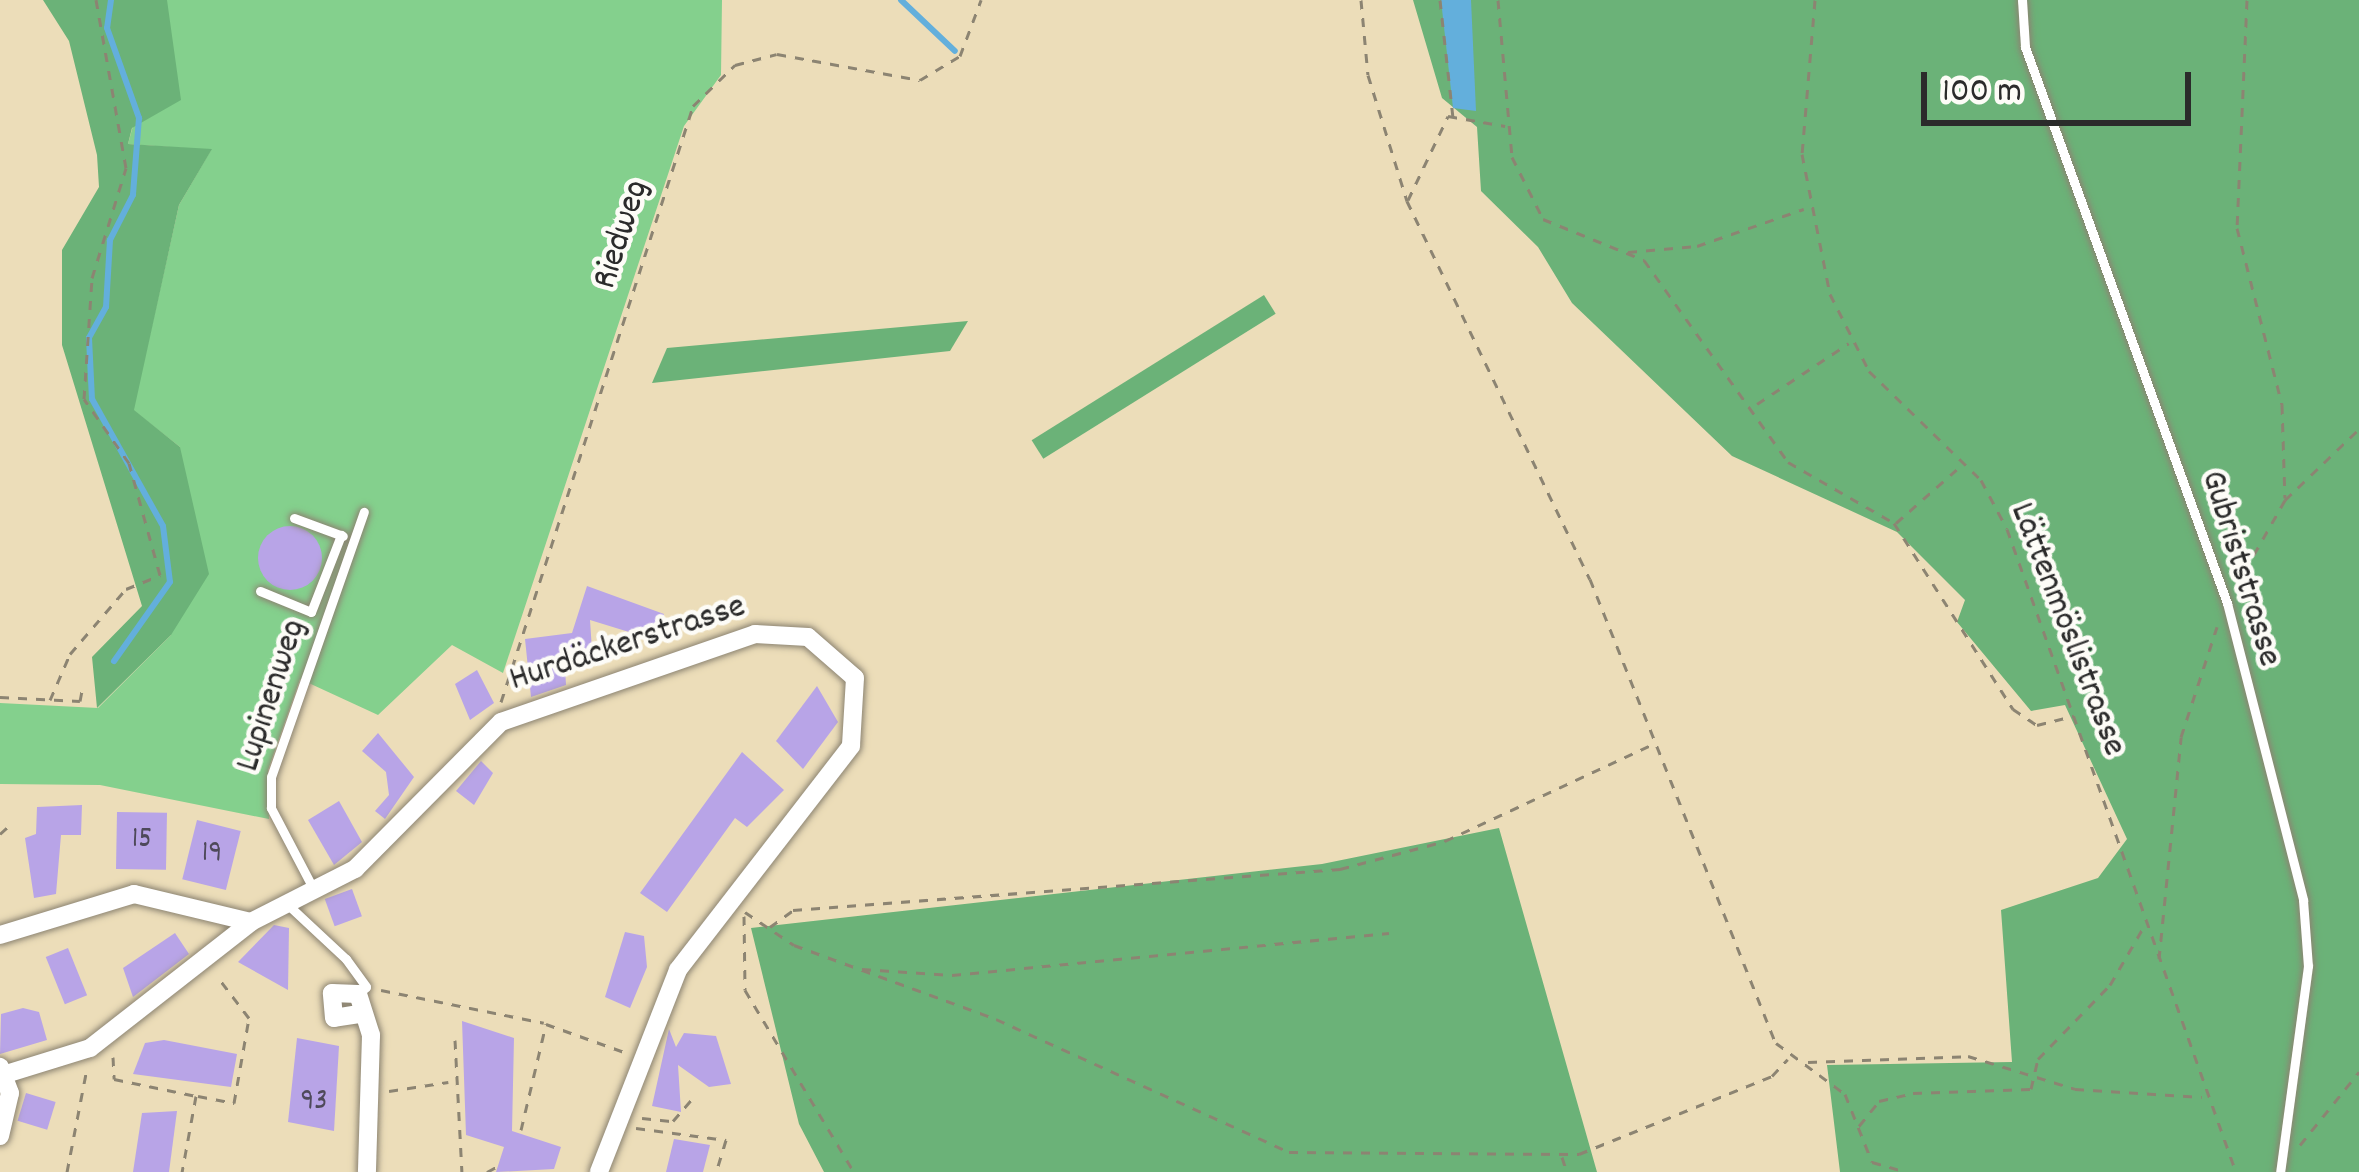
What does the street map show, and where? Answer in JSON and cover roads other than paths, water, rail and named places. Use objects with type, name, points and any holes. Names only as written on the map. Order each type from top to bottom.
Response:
[{"type":"street","name":"Hurdäckerstrasse","points":[[0,1136],[3,1071],[90,1048],[251,922],[314,890],[394,838],[501,722],[754,634],[827,645],[855,678],[851,746],[746,872],[650,1022],[599,1172]]},
{"type":"street","points":[[0,935],[134,894],[251,922]]},
{"type":"street","points":[[361,998],[375,1090],[367,1172]]},
{"type":"lane","name":"Gubriststrasse","points":[[2022,0],[2025,47],[2227,603],[2307,933],[2280,1172]]},
{"type":"lane","name":"Lupinenweg","points":[[314,890],[271,808],[271,777],[364,512]]},
{"type":"lane","points":[[294,518],[354,540]]},
{"type":"lane","points":[[260,591],[311,612],[341,535]]},
{"type":"lane","points":[[287,904],[361,998]]},
{"type":"water","points":[[1441,0],[1471,0],[1476,111],[1453,108]]},
{"type":"waterway","points":[[111,0],[107,28],[139,118],[133,195],[110,240],[106,307],[89,338],[92,399],[163,526],[170,582],[114,661]]},
{"type":"waterway","points":[[901,0],[955,51]]}]
